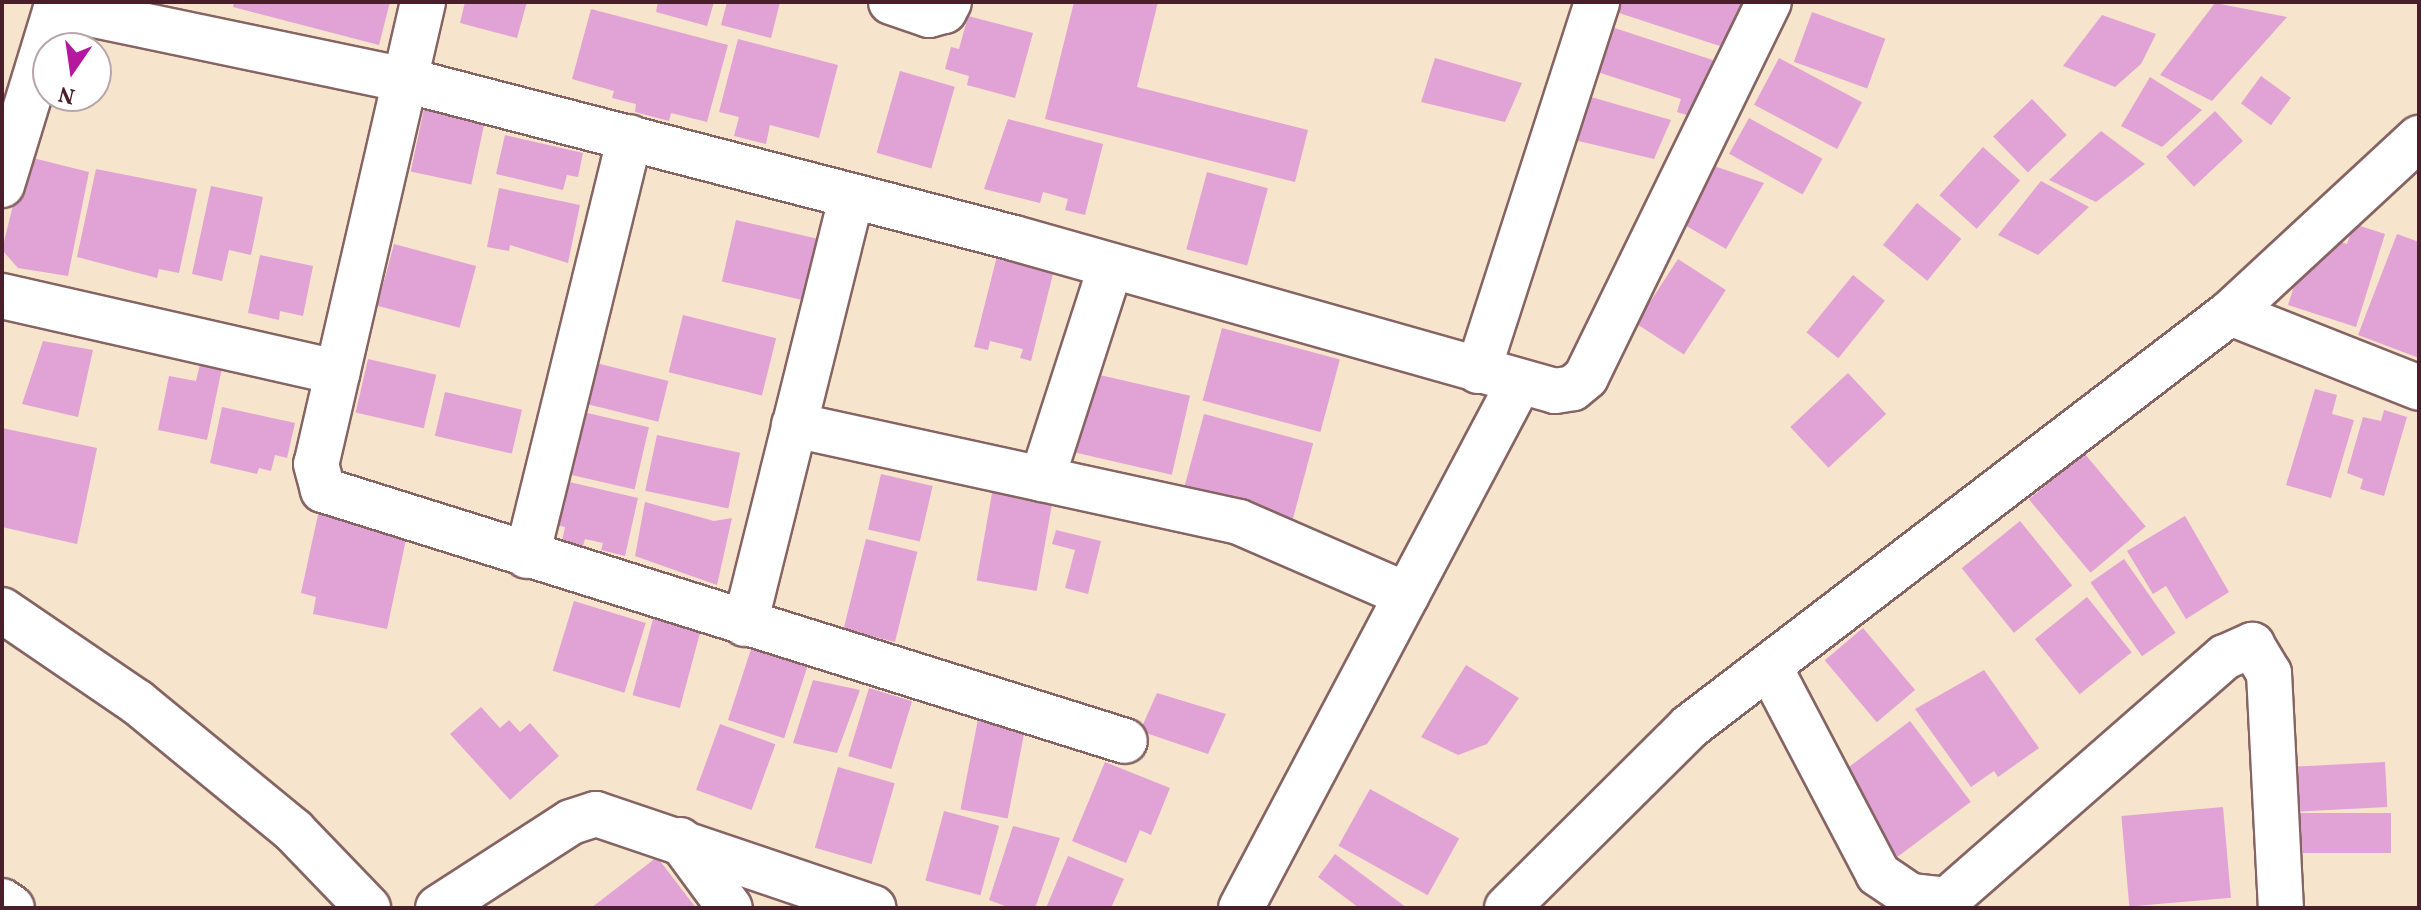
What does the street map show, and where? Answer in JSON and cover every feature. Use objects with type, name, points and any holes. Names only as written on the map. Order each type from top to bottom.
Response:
[{"type":"street","points":[[423,2],[316,464],[323,490],[1125,741]]},
{"type":"street","points":[[891,2],[929,15],[944,11],[949,2]]},
{"type":"street","points":[[1478,371],[1597,2]]},
{"type":"street","points":[[2,185],[57,5],[405,80],[1111,266],[1555,391],[1573,388],[1586,377],[1769,2]]},
{"type":"street","points":[[527,556],[630,138]]},
{"type":"street","points":[[1507,908],[1689,727],[2230,313],[2419,138]]},
{"type":"street","points":[[745,624],[852,196]]},
{"type":"street","points":[[1042,479],[1111,266]]},
{"type":"street","points":[[2,296],[337,372]]},
{"type":"street","points":[[2230,313],[2419,388]]},
{"type":"street","points":[[1241,908],[1519,383]]},
{"type":"street","points":[[794,425],[1239,522],[1407,595]]},
{"type":"street","points":[[2,610],[137,702],[294,831],[368,908]]},
{"type":"street","points":[[1769,666],[1878,874],[1911,896],[1947,900],[2225,657],[2252,645],[2269,673],[2281,908]]},
{"type":"street","points":[[438,908],[584,816],[611,816],[873,908]]},
{"type":"street","points":[[680,840],[730,908]]},
{"type":"street","points":[[2,901],[12,908]]},
{"type":"building","points":[[234,2],[390,2],[379,45],[233,7]]},
{"type":"building","points":[[465,2],[527,2],[517,38],[460,23]]},
{"type":"building","points":[[658,2],[714,2],[707,26],[656,12]]},
{"type":"building","points":[[727,2],[780,2],[771,38],[721,25]]},
{"type":"building","points":[[1074,2],[1158,2],[1137,87],[1308,130],[1295,182],[1045,119]]},
{"type":"building","points":[[1616,2],[1745,2],[1729,49],[1613,11]]},
{"type":"building","points":[[2215,3],[2287,17],[2212,101],[2160,75]]},
{"type":"building","points":[[591,9],[728,45],[707,122],[671,113],[669,121],[635,112],[636,104],[612,98],[614,91],[572,79]]},
{"type":"building","points":[[1812,12],[1885,39],[1867,88],[1794,62]]},
{"type":"building","points":[[2102,15],[2156,34],[2141,64],[2115,87],[2063,66]]},
{"type":"building","points":[[968,16],[1033,33],[1015,98],[967,85],[969,76],[945,69],[951,47],[959,49]]},
{"type":"building","points":[[1596,22],[1722,63],[1703,120],[1677,112],[1681,99],[1582,67]]},
{"type":"building","points":[[738,39],[838,65],[819,138],[770,125],[766,144],[734,136],[739,117],[719,112]]},
{"type":"building","points":[[1435,58],[1522,83],[1505,122],[1421,102]]},
{"type":"building","points":[[1779,58],[1862,102],[1837,149],[1754,105]]},
{"type":"building","points":[[900,71],[955,87],[931,168],[877,153]]},
{"type":"building","points":[[2261,76],[2291,98],[2271,125],[2241,104]]},
{"type":"building","points":[[2150,77],[2202,110],[2162,147],[2121,126]]},
{"type":"building","points":[[1584,95],[1671,120],[1654,159],[1570,139]]},
{"type":"building","points":[[2032,99],[2067,135],[2028,172],[1993,137]]},
{"type":"building","points":[[424,109],[485,122],[471,184],[411,172]]},
{"type":"building","points":[[2215,111],[2243,141],[2194,187],[2166,157]]},
{"type":"building","points":[[1749,118],[1822,159],[1803,195],[1729,154]]},
{"type":"building","points":[[1008,119],[1103,144],[1085,215],[1065,210],[1068,199],[1043,192],[1040,203],[984,189]]},
{"type":"building","points":[[2101,131],[2145,164],[2096,202],[2049,180]]},
{"type":"building","points":[[505,135],[583,153],[578,177],[567,175],[563,190],[496,174]]},
{"type":"building","points":[[1983,147],[2020,180],[1977,229],[1940,195]]},
{"type":"building","points":[[25,156],[89,172],[68,276],[18,268],[2,250]]},
{"type":"building","points":[[1711,165],[1764,183],[1726,249],[1671,217]]},
{"type":"building","points":[[96,169],[197,189],[179,273],[159,269],[157,278],[77,257]]},
{"type":"building","points":[[1207,172],[1268,188],[1247,266],[1186,249]]},
{"type":"building","points":[[2041,181],[2089,207],[2038,255],[1998,235]]},
{"type":"building","points":[[211,186],[263,197],[251,255],[229,250],[222,281],[192,274]]},
{"type":"building","points":[[499,188],[580,205],[568,263],[510,245],[509,251],[487,247]]},
{"type":"building","points":[[1917,203],[1961,239],[1927,281],[1883,245]]},
{"type":"building","points":[[736,220],[821,240],[807,301],[722,281]]},
{"type":"building","points":[[2354,224],[2385,234],[2356,327],[2288,305],[2303,258],[2319,235],[2347,244]]},
{"type":"building","points":[[2397,234],[2419,242],[2419,358],[2358,335]]},
{"type":"building","points":[[394,244],[476,266],[460,328],[377,306]]},
{"type":"building","points":[[260,255],[313,266],[303,316],[280,311],[279,320],[248,313]]},
{"type":"building","points":[[997,256],[1054,270],[1031,361],[1020,358],[1023,349],[990,341],[988,350],[974,347]]},
{"type":"building","points":[[1678,259],[1726,290],[1684,355],[1636,324]]},
{"type":"building","points":[[1853,275],[1885,301],[1838,358],[1806,333]]},
{"type":"building","points":[[683,315],[776,338],[762,395],[669,372]]},
{"type":"building","points":[[1222,328],[1340,360],[1320,432],[1203,400]]},
{"type":"building","points":[[43,341],[93,350],[78,417],[22,404]]},
{"type":"building","points":[[368,359],[436,375],[424,428],[356,413]]},
{"type":"building","points":[[584,360],[668,381],[658,422],[574,401]]},
{"type":"building","points":[[200,364],[222,368],[207,440],[158,430],[169,376],[196,381]]},
{"type":"building","points":[[1078,370],[1190,396],[1172,475],[1060,449]]},
{"type":"building","points":[[1848,373],[1886,414],[1828,468],[1790,427]]},
{"type":"building","points":[[2315,389],[2337,395],[2332,414],[2354,420],[2331,498],[2286,485]]},
{"type":"building","points":[[445,392],[522,410],[512,454],[435,436]]},
{"type":"building","points":[[222,407],[295,423],[287,458],[275,455],[271,471],[259,468],[257,474],[210,463]]},
{"type":"building","points":[[570,409],[649,427],[635,490],[556,471]]},
{"type":"building","points":[[2384,410],[2407,417],[2384,496],[2360,489],[2363,479],[2347,473],[2363,417],[2381,421]]},
{"type":"building","points":[[1204,414],[1313,443],[1293,519],[1184,489]]},
{"type":"building","points":[[2,428],[97,448],[77,544],[2,527]]},
{"type":"building","points":[[657,435],[740,453],[728,508],[645,491]]},
{"type":"building","points":[[2084,453],[2146,527],[2091,573],[2029,499]]},
{"type":"building","points":[[881,474],[933,486],[920,541],[868,530]]},
{"type":"building","points":[[995,476],[1055,487],[1037,591],[977,580]]},
{"type":"building","points":[[552,478],[638,498],[625,556],[601,550],[603,543],[585,539],[583,546],[562,541],[565,527],[542,522]]},
{"type":"building","points":[[645,502],[714,521],[732,518],[717,585],[635,556]]},
{"type":"building","points":[[319,510],[408,530],[387,629],[313,614],[316,597],[301,593]]},
{"type":"building","points":[[2185,516],[2229,592],[2186,619],[2166,586],[2153,594],[2127,551]]},
{"type":"building","points":[[2020,521],[2072,586],[2014,633],[1962,568]]},
{"type":"building","points":[[1056,530],[1101,541],[1088,594],[1065,588],[1075,550],[1052,544]]},
{"type":"building","points":[[866,539],[917,552],[895,642],[844,629]]},
{"type":"building","points":[[2124,559],[2176,633],[2142,656],[2090,583]]},
{"type":"building","points":[[2087,597],[2132,652],[2080,694],[2035,639]]},
{"type":"building","points":[[574,601],[646,623],[624,693],[553,671]]},
{"type":"building","points":[[653,619],[700,632],[680,708],[633,695]]},
{"type":"building","points":[[1863,628],[1915,690],[1877,722],[1825,660]]},
{"type":"building","points":[[753,643],[809,661],[784,738],[728,720]]},
{"type":"building","points":[[1466,665],[1519,698],[1487,744],[1458,755],[1421,737]]},
{"type":"building","points":[[1984,670],[2039,748],[1998,777],[1994,771],[1971,787],[1915,709]]},
{"type":"building","points":[[813,680],[860,690],[837,753],[793,743]]},
{"type":"building","points":[[869,688],[912,701],[891,769],[848,756]]},
{"type":"building","points":[[1157,693],[1226,714],[1208,754],[1140,731]]},
{"type":"building","points":[[481,707],[500,728],[509,720],[520,732],[530,723],[559,756],[510,800],[450,734]]},
{"type":"building","points":[[979,714],[1026,723],[1008,818],[960,809]]},
{"type":"building","points":[[1910,721],[1971,802],[1897,857],[1837,776]]},
{"type":"building","points":[[720,724],[775,744],[752,810],[696,790]]},
{"type":"building","points":[[1105,762],[1170,788],[1151,835],[1140,830],[1126,863],[1072,841]]},
{"type":"building","points":[[2385,762],[2387,807],[2295,812],[2293,767]]},
{"type":"building","points":[[838,767],[895,783],[872,864],[815,848]]},
{"type":"building","points":[[1370,789],[1459,838],[1428,895],[1338,846]]},
{"type":"building","points":[[2223,807],[2231,898],[2129,907],[2121,816]]},
{"type":"building","points":[[944,811],[999,826],[980,895],[925,881]]},
{"type":"building","points":[[2295,813],[2391,813],[2391,853],[2295,853]]},
{"type":"building","points":[[1013,826],[1060,838],[1035,908],[1010,908],[989,900]]},
{"type":"building","points":[[1335,854],[1407,908],[1359,908],[1318,877]]},
{"type":"building","points":[[1068,856],[1124,879],[1111,908],[1046,908]]},
{"type":"building","points":[[657,857],[696,908],[591,908]]}]
